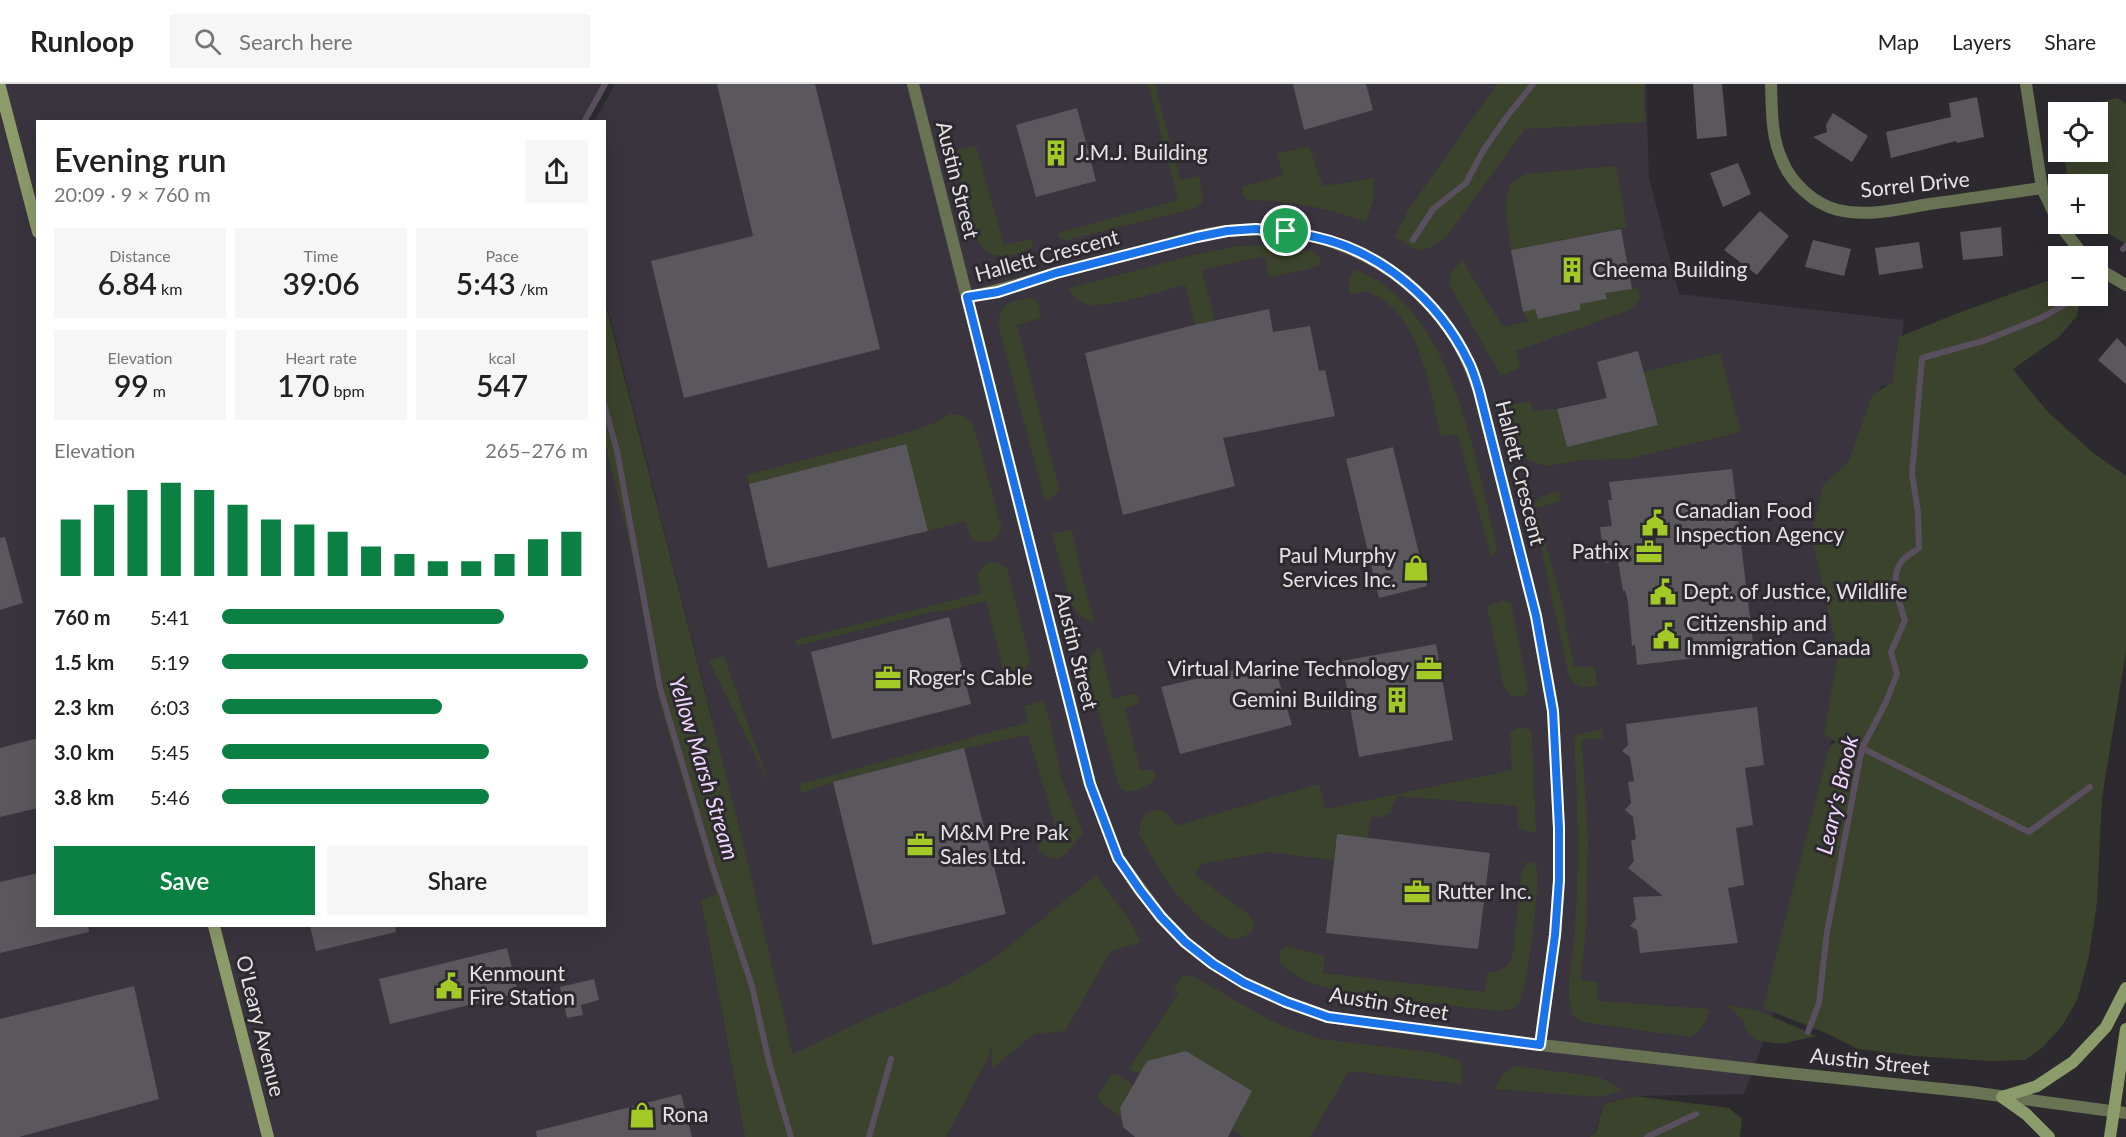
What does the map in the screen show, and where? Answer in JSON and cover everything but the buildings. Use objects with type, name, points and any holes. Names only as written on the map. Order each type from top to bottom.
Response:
[{"type":"street","name":"Austin Street","points":[[913,84],[1090,784],[1118,858],[1140,890],[1185,942],[1244,983],[1286,1002],[1328,1017],[1540,1045],[1960,1090],[2120,1112]]},
{"type":"street","name":"Sorrel Drive","points":[[1771,84],[1774,137],[1782,162],[1796,183],[1816,201],[1838,210],[1862,213],[1891,210],[2042,188]]},
{"type":"street","points":[[2026,84],[2042,188],[2048,201]]},
{"type":"street","points":[[0,87],[36,224]]},
{"type":"street","name":"Hallett Crescent","points":[[967,297],[998,292],[1056,273],[1197,237],[1227,231],[1256,229],[1317,237],[1378,261],[1404,280],[1450,329],[1468,361],[1479,391],[1536,616],[1553,711],[1559,828],[1559,880],[1555,935],[1540,1045]]},
{"type":"street","points":[[2067,234],[2076,246]]},
{"type":"street","points":[[2108,274],[2123,283]]},
{"type":"street","name":"O'Leary Avenue","points":[[214,927],[268,1137]]},
{"type":"street","points":[[2002,1097],[2037,1086],[2073,1062],[2106,1027],[2126,988]]},
{"type":"street","points":[[2110,1137],[2120,1112],[2126,1029]]},
{"type":"street","points":[[2002,1097],[2026,1114],[2049,1137]]},
{"type":"shaded area","points":[[0,84],[604,84],[582,120],[36,120],[36,927],[606,927],[606,448],[630,545],[659,701],[716,894],[701,900],[745,1137],[0,1137]]},
{"type":"shaded area","points":[[615,84],[1646,84],[1649,178],[1679,294],[1904,320],[1896,385],[1881,386],[1853,461],[1845,650],[1833,733],[1772,1019],[1744,1094],[1634,1096],[1604,1104],[1595,1132],[1589,1137],[941,1137],[793,1055],[740,829],[606,302],[606,120],[595,120]]},
{"type":"green space","points":[[1148,84],[1155,84],[1180,180],[1199,176],[1203,201],[1196,208],[1185,211],[1067,240],[1060,239],[1058,233],[1178,200]]},
{"type":"green space","points":[[1497,84],[1644,84],[1645,122],[1525,129],[1447,236],[1432,247],[1417,251],[1395,237],[1409,209]]},
{"type":"green space","points":[[2118,98],[2126,104],[2126,244],[2108,232],[2108,174],[2067,174],[2065,162],[2108,162],[2108,102],[2101,102]]},
{"type":"green space","points":[[972,146],[977,149],[1004,245],[1033,239],[1032,247],[1018,254],[1003,256],[990,253],[978,242],[953,151]]},
{"type":"green space","points":[[1309,146],[1323,186],[1374,178],[1374,198],[1366,222],[1308,206],[1247,200],[1243,195],[1242,187],[1283,175],[1277,154]]},
{"type":"green space","points":[[1616,166],[1627,227],[1511,250],[1505,204],[1510,184],[1526,174]]},
{"type":"green space","points":[[1287,245],[1312,251],[1320,257],[1320,265],[1269,277],[1264,256],[1202,270],[1215,320],[1195,325],[1185,285],[1120,302],[1095,305],[1080,302],[1069,288],[1194,255],[1238,246]]},
{"type":"green space","points":[[1462,260],[1503,327],[1528,321],[1523,312],[1535,309],[1538,319],[1580,310],[1580,304],[1607,298],[1605,293],[1638,288],[1640,299],[1630,310],[1516,351],[1520,367],[1504,375],[1499,373],[1449,284],[1451,273]]},
{"type":"green space","points":[[1357,270],[1390,290],[1417,317],[1438,351],[1455,389],[1479,471],[1497,546],[1495,554],[1491,556],[1457,434],[1441,436],[1425,369],[1412,336],[1394,309],[1385,302],[1367,291],[1350,294],[1349,280]]},
{"type":"green space","points":[[2048,281],[2048,306],[2078,306],[2077,316],[2059,337],[2013,369],[2046,410],[2092,452],[2126,476],[2126,651],[2102,798],[2097,902],[2089,956],[2077,1000],[2062,1026],[2042,1048],[2025,1060],[1989,1061],[1858,1049],[1826,1033],[1763,1008],[1824,766],[1830,746],[1836,742],[1824,734],[1838,654],[1811,535],[1823,485],[1849,461],[1872,395],[1892,383],[1899,337]]},
{"type":"green space","points":[[1027,298],[1034,299],[1038,304],[1041,318],[1017,325],[1060,492],[1045,501],[998,325],[1001,312],[1006,305]]},
{"type":"green space","points":[[606,306],[740,829],[793,1054],[868,1018],[950,984],[996,957],[1096,875],[1128,918],[1141,942],[1111,951],[1065,1031],[1035,1034],[992,1068],[991,1045],[989,1056],[946,1137],[745,1137],[701,900],[716,894],[659,701],[630,545],[606,448]]},
{"type":"green space","points":[[1720,353],[1741,432],[1627,459],[1583,460],[1548,466],[1531,461],[1519,454],[1505,406],[1530,401],[1533,411],[1557,409],[1567,447],[1658,425],[1643,372]]},
{"type":"green space","points":[[950,414],[964,416],[973,424],[1002,528],[997,537],[990,541],[972,540],[965,521],[928,531],[905,444],[749,484],[747,475],[903,434],[935,423]]},
{"type":"green space","points":[[1559,491],[1561,501],[1536,508],[1562,603],[1574,667],[1595,667],[1597,686],[1581,687],[1574,684],[1569,676],[1533,512],[1533,505],[1539,498]]},
{"type":"green space","points":[[1072,530],[1082,578],[1095,621],[1081,616],[1071,604],[1052,534]]},
{"type":"green space","points":[[991,562],[1007,568],[1029,656],[1026,668],[1016,675],[1008,676],[1003,671],[986,601],[941,612],[940,610],[796,646],[795,640],[981,593],[977,575],[984,565]]},
{"type":"green space","points":[[1504,600],[1511,603],[1528,689],[1525,696],[1511,696],[1503,685],[1487,606]]},
{"type":"green space","points":[[1100,646],[1113,699],[1137,693],[1139,704],[1125,708],[1140,770],[1154,770],[1156,777],[1147,786],[1128,792],[1120,788],[1117,780],[1087,669],[1089,658]]},
{"type":"green space","points":[[724,656],[769,783],[709,661]]},
{"type":"green space","points":[[1043,701],[1051,724],[1061,776],[1083,833],[1069,851],[1058,858],[1045,856],[1038,850],[1039,842],[1058,836],[1028,735],[913,761],[801,793],[800,784],[1028,722],[1024,706]]},
{"type":"green space","points":[[1519,727],[1529,729],[1532,734],[1536,832],[1523,831],[1518,826],[1518,806],[1397,796],[1390,813],[1381,817],[1371,817],[1368,838],[1337,835],[1333,860],[1269,852],[1201,864],[1195,875],[1247,913],[1254,923],[1253,930],[1236,939],[1220,933],[1189,908],[1168,883],[1139,835],[1140,824],[1145,814],[1156,810],[1166,813],[1175,826],[1319,784],[1326,809],[1512,770],[1510,732]]},
{"type":"green space","points":[[1602,729],[1603,738],[1582,740],[1588,840],[1586,925],[1581,980],[1598,982],[1597,1001],[1709,1009],[1703,1026],[1689,1037],[1583,1022],[1572,1015],[1569,983],[1575,929],[1577,858],[1574,740],[1576,735]]},
{"type":"green space","points":[[1533,862],[1537,869],[1537,881],[1529,958],[1520,1001],[1511,1009],[1488,1010],[1340,991],[1307,981],[1280,963],[1280,952],[1286,946],[1325,956],[1323,973],[1485,992],[1487,973],[1501,970],[1511,962],[1521,875],[1526,863]]},
{"type":"green space","points":[[1182,975],[1195,977],[1273,1022],[1320,1039],[1436,1053],[1460,1060],[1463,1072],[1461,1084],[1349,1071],[1310,1137],[1244,1137],[1232,1130],[1252,1091],[1186,1051],[1140,1074],[1129,1069],[1178,993],[1174,990]]},
{"type":"green space","points":[[1726,1005],[1757,1010],[1816,1036],[1781,1044],[1756,1040],[1746,1030],[1743,1020]]},
{"type":"green space","points":[[1515,1066],[1599,1077],[1624,1090],[1600,1097],[1495,1089],[1502,1075]]},
{"type":"green space","points":[[1116,1074],[1133,1085],[1120,1108],[1121,1117],[1099,1101],[1098,1096],[1111,1075]]},
{"type":"green space","points":[[1634,1096],[1729,1108],[1742,1119],[1740,1137],[1589,1137],[1596,1132],[1604,1104]]},
{"type":"waterway","name":"Yellow Marsh Stream","points":[[585,120],[605,84]]},
{"type":"waterway","points":[[1413,240],[1433,209],[1466,183],[1483,151],[1533,84]]},
{"type":"waterway","name":"Leary's Brook","points":[[2123,249],[2126,246]]},
{"type":"waterway","name":"Leary's Brook","points":[[1808,1032],[1819,1003],[1827,932],[1862,748],[1886,702],[1897,674],[1891,652],[1905,620],[1896,589],[1896,574],[1903,560],[1919,548],[1918,512],[1912,474],[1922,358],[1986,340],[2041,318],[2062,306]]},
{"type":"waterway","name":"Yellow Marsh Stream","points":[[606,411],[617,451],[660,688],[712,865],[752,986],[769,1062],[791,1137]]},
{"type":"waterway","points":[[1862,748],[2029,832],[2090,787]]},
{"type":"waterway","points":[[869,1137],[891,1059]]},
{"type":"waterway","name":"Leary's Brook","points":[[1647,1137],[1696,1114]]},
{"type":"place","name":"J.M.J. Building","points":[[1056,153]]},
{"type":"place","name":"Cheema Building","points":[[1572,270]]},
{"type":"place","name":"Canadian Food Inspection Agency","points":[[1655,523]]},
{"type":"place","name":"Pathix","points":[[1649,552]]},
{"type":"place","name":"Paul Murphy Services Inc.","points":[[1416,568]]},
{"type":"place","name":"Dept. of Justice, Wildlife","points":[[1663,592]]},
{"type":"place","name":"Citizenship and Immigration Canada","points":[[1666,636]]},
{"type":"place","name":"Virtual Marine Technology","points":[[1429,669]]},
{"type":"place","name":"Roger's Cable","points":[[888,678]]},
{"type":"place","name":"Gemini Building","points":[[1397,700]]},
{"type":"place","name":"M&M Pre Pak Sales Ltd.","points":[[920,845]]},
{"type":"place","name":"Rutter Inc.","points":[[1417,892]]},
{"type":"place","name":"Kenmount Fire Station","points":[[449,986]]},
{"type":"place","name":"Rona","points":[[642,1115]]},
{"type":"route","points":[[1256,229],[1286,231],[1317,237],[1349,248],[1378,261],[1404,280],[1450,329],[1468,361],[1479,391],[1536,616],[1553,711],[1559,828],[1559,880],[1555,935],[1540,1045],[1328,1017],[1286,1002],[1244,983],[1213,964],[1185,942],[1140,890],[1118,858],[1090,784],[967,297],[998,292],[1056,273],[1197,237],[1227,231],[1256,229]]}]
